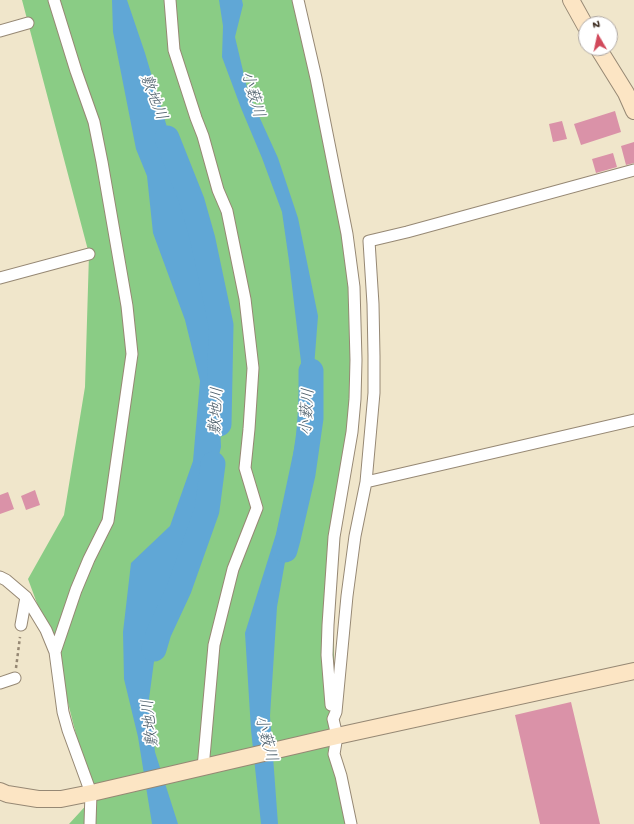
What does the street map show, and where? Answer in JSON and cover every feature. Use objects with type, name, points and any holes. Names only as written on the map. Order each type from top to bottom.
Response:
[{"type":"street","points":[[54,0],[76,72],[94,122],[126,306],[132,354],[108,521],[89,559],[76,590],[55,652]]},
{"type":"street","points":[[170,0],[174,50],[203,136],[218,190],[227,211],[245,299],[253,368],[245,468],[257,508],[233,568],[214,645],[202,768]]},
{"type":"street","points":[[298,0],[316,78],[347,234],[354,287],[356,360],[354,406],[352,432],[334,537],[327,655],[333,720],[337,736],[334,754],[341,776],[351,824]]},
{"type":"street","points":[[571,0],[580,16]]},
{"type":"street","points":[[0,31],[28,24]]},
{"type":"street","points":[[603,56],[626,93],[634,111]]},
{"type":"street","points":[[333,720],[336,712],[347,596],[355,536],[366,482],[374,393],[374,356],[369,241],[634,170]]},
{"type":"street","points":[[0,278],[89,254]]},
{"type":"street","points":[[366,482],[634,420]]},
{"type":"street","points":[[0,576],[26,597],[46,630],[55,652],[62,712],[94,793],[90,824]]},
{"type":"street","points":[[21,625],[26,597]]},
{"type":"street","points":[[0,791],[7,794],[38,799],[61,798],[94,793],[337,736],[634,671]]},
{"type":"street","points":[[0,683],[16,678]]},
{"type":"path","points":[[16,678],[21,625]]},
{"type":"green space","points":[[22,0],[297,0],[345,222],[353,330],[353,428],[331,575],[337,736],[347,824],[69,824],[91,800],[91,793],[55,652],[28,579],[64,515],[85,387],[89,254]]},
{"type":"water","points":[[112,0],[127,0],[145,53],[180,171],[199,225],[214,294],[220,337],[219,398],[221,447],[202,525],[157,639],[149,699],[155,752],[178,824],[152,824],[138,737],[124,679],[123,632],[131,563],[170,526],[193,461],[200,381],[185,320],[153,233],[147,176],[136,149],[113,32]]},
{"type":"water","points":[[219,0],[242,0],[243,5],[235,37],[248,92],[278,158],[298,218],[318,316],[311,406],[277,607],[270,716],[278,824],[261,824],[251,730],[245,633],[276,534],[296,440],[301,362],[282,212],[222,57],[223,26]]},
{"type":"building","points":[[615,111],[621,132],[581,145],[574,124]]},
{"type":"building","points":[[562,121],[567,139],[553,142],[549,124]]},
{"type":"building","points":[[634,142],[634,163],[626,165],[621,146]]},
{"type":"building","points":[[613,153],[617,167],[596,173],[592,159]]},
{"type":"building","points":[[35,490],[40,505],[26,510],[21,496]]},
{"type":"building","points":[[8,492],[14,509],[0,514],[0,495]]},
{"type":"building","points":[[571,702],[600,824],[540,824],[515,715]]},
{"type":"waterway","name":"敷地川","points":[[167,138],[192,201],[203,240],[221,325],[219,424]]},
{"type":"waterway","name":"小薮川","points":[[285,550],[303,474],[311,418],[311,371]]},
{"type":"waterway","name":"敷地川","points":[[154,649],[159,632],[179,589],[207,510],[213,464]]}]
